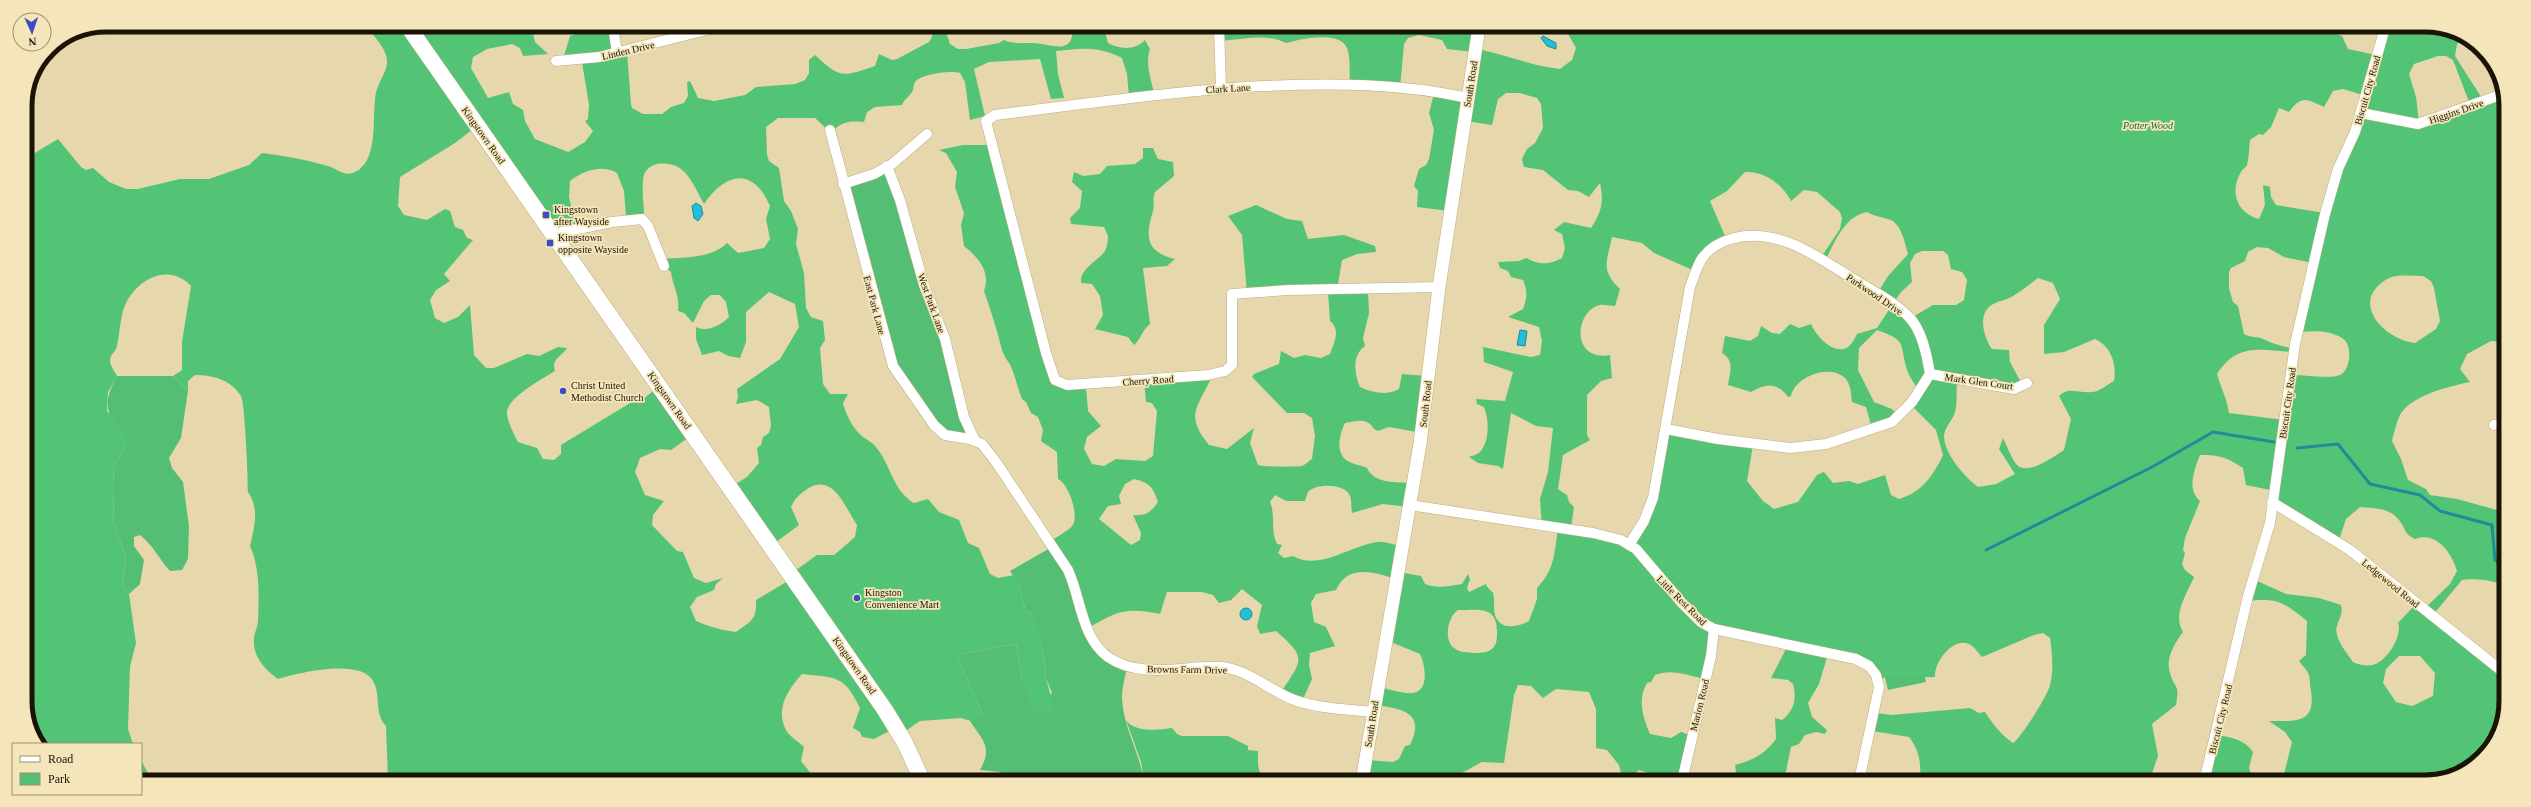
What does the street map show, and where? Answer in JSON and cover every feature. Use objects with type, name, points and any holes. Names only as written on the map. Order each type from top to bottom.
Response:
[{"type":"main road","name":"Kingstown Road","points":[[412,32],[885,710],[906,743],[920,775]]},
{"type":"street","points":[[614,32],[617,53]]},
{"type":"street","name":"Linden Drive","points":[[556,61],[571,62],[617,53],[699,32]]},
{"type":"street","points":[[1219,32],[1221,89]]},
{"type":"street","name":"South Road","points":[[1363,775],[1420,444],[1439,287],[1478,32]]},
{"type":"street","name":"Biscuit City Road","points":[[2206,775],[2248,596],[2270,523],[2295,344],[2308,287],[2338,169],[2355,132],[2384,32]]},
{"type":"street","name":"Clark Lane","points":[[990,119],[995,115],[1185,90],[1353,83],[1445,93],[1468,98]]},
{"type":"street","name":"Higgins Drive","points":[[2361,113],[2418,124],[2498,96]]},
{"type":"street","name":"Cherry Road","points":[[990,119],[986,121],[987,129],[1046,353],[1055,380],[1067,385],[1208,376],[1225,371],[1232,365],[1232,294],[1288,290],[1439,287]]},
{"type":"street","name":"East Park Lane","points":[[830,130],[892,366],[934,425],[945,435],[975,441]]},
{"type":"street","points":[[843,184],[874,174],[887,166],[927,134]]},
{"type":"street","name":"West Park Lane","points":[[887,166],[900,200],[924,285],[945,339],[964,417],[975,441]]},
{"type":"street","points":[[553,234],[612,222],[642,219],[648,226],[664,266]]},
{"type":"street","name":"Parkwood Drive","points":[[1629,545],[1644,521],[1653,498],[1686,309],[1696,271],[1703,257],[1715,245],[1746,234],[1778,237],[1840,270],[1909,316],[1920,337],[1927,356],[1930,374]]},
{"type":"street","points":[[1666,429],[1767,446],[1790,448],[1826,444],[1892,422],[1912,402],[1930,374]]},
{"type":"street","name":"Mark Glen Court","points":[[1930,374],[2014,389],[2027,383]]},
{"type":"street","points":[[2494,425],[2499,424]]},
{"type":"street","name":"Browns Farm Drive","points":[[975,441],[982,444],[996,462],[1068,570],[1076,587],[1088,630],[1096,645],[1108,657],[1124,665],[1162,670],[1221,667],[1242,672],[1294,700],[1373,712]]},
{"type":"street","name":"Ledgewood Road","points":[[2272,502],[2350,550],[2499,669]]},
{"type":"street","name":"Little Rest Road","points":[[1410,505],[1593,532],[1621,540],[1636,549],[1655,573],[1701,622],[1714,629],[1821,650],[1856,659],[1869,666],[1876,675],[1879,686],[1860,775]]},
{"type":"street","name":"Marion Road","points":[[1683,775],[1711,656],[1714,629]]},
{"type":"green space","points":[[370,32],[533,32],[535,42],[548,54],[523,56],[520,48],[512,44],[487,49],[473,57],[471,68],[488,98],[509,92],[513,104],[523,110],[525,121],[535,139],[568,152],[585,142],[593,131],[585,121],[588,119],[589,105],[582,62],[563,59],[570,36],[578,32],[614,32],[617,48],[627,52],[632,108],[643,114],[662,114],[671,107],[684,103],[688,96],[687,82],[690,81],[698,98],[714,101],[745,95],[756,87],[795,84],[805,80],[809,73],[809,60],[815,55],[837,72],[848,74],[875,66],[879,54],[892,60],[897,59],[929,42],[932,37],[932,32],[946,32],[950,44],[958,49],[999,43],[1004,40],[1013,43],[1036,43],[1064,46],[1071,40],[1072,32],[1105,32],[1108,43],[1122,48],[1137,46],[1145,40],[1150,49],[1148,66],[1155,96],[1129,98],[1127,74],[1122,58],[1105,51],[1074,49],[1056,51],[1058,74],[1064,98],[1051,99],[1040,59],[989,62],[974,69],[985,116],[970,120],[965,82],[960,73],[950,72],[925,76],[915,82],[912,92],[902,105],[875,107],[867,112],[864,122],[842,124],[831,133],[815,118],[778,118],[766,127],[767,155],[769,161],[779,168],[784,201],[791,211],[798,229],[796,244],[804,273],[806,308],[811,317],[823,321],[825,340],[820,348],[823,384],[830,394],[848,394],[843,403],[850,422],[859,434],[875,446],[885,461],[896,484],[907,498],[914,503],[928,499],[939,512],[959,520],[968,543],[979,548],[990,574],[998,578],[1014,575],[1020,587],[1026,613],[1031,612],[1033,617],[1044,656],[1046,678],[1055,712],[1031,711],[1029,686],[1022,681],[1016,644],[957,655],[982,713],[971,721],[961,718],[920,721],[901,734],[895,728],[874,739],[862,737],[860,732],[853,728],[860,708],[849,689],[844,684],[838,680],[824,676],[802,674],[788,693],[782,714],[787,732],[804,747],[801,761],[812,775],[388,775],[386,726],[380,716],[374,683],[368,675],[357,671],[344,669],[329,669],[300,673],[278,679],[269,672],[255,651],[254,639],[258,621],[259,603],[256,563],[250,546],[255,512],[252,498],[248,492],[244,412],[241,396],[227,382],[215,377],[195,375],[188,381],[188,391],[173,376],[182,370],[182,342],[191,286],[182,279],[173,275],[164,275],[155,276],[146,281],[132,294],[126,303],[121,318],[117,346],[110,360],[111,366],[117,376],[108,392],[107,411],[125,434],[126,445],[114,467],[113,487],[114,523],[126,558],[123,585],[129,594],[136,643],[130,667],[128,729],[133,743],[46,743],[38,729],[33,715],[32,706],[32,154],[58,139],[81,167],[86,170],[93,168],[109,182],[126,189],[138,189],[180,179],[209,179],[249,165],[262,153],[305,160],[350,174],[362,167],[368,158],[373,135],[375,98],[387,64],[386,55]],"holes":[[[477,126],[558,233],[576,226],[569,197],[570,181],[581,174],[599,169],[611,170],[617,173],[624,191],[626,217],[644,216],[644,175],[649,168],[657,164],[667,164],[681,169],[692,181],[704,204],[712,193],[721,185],[730,180],[739,178],[756,185],[763,193],[770,206],[766,219],[770,239],[764,248],[738,253],[727,243],[721,248],[705,255],[663,259],[666,267],[671,272],[678,301],[678,311],[684,313],[693,323],[704,301],[711,295],[720,295],[726,302],[729,317],[726,320],[709,329],[700,329],[696,327],[696,339],[702,355],[719,351],[728,356],[740,358],[746,342],[746,312],[769,292],[795,304],[799,327],[780,359],[737,389],[738,397],[736,404],[757,400],[769,407],[771,426],[769,433],[763,437],[761,445],[757,448],[759,463],[747,477],[731,487],[772,545],[799,525],[791,507],[799,495],[816,485],[824,485],[831,488],[843,501],[857,525],[855,537],[834,555],[817,555],[792,573],[793,578],[756,600],[754,616],[746,625],[736,632],[716,628],[696,621],[690,607],[697,597],[714,590],[716,584],[723,578],[706,583],[694,578],[683,552],[677,551],[652,525],[653,515],[664,501],[645,495],[635,472],[640,458],[660,449],[671,450],[692,435],[657,388],[643,399],[630,403],[561,445],[561,454],[554,460],[543,459],[537,448],[518,442],[508,420],[508,407],[526,389],[555,371],[555,361],[567,348],[558,347],[539,356],[527,354],[494,368],[486,368],[474,355],[470,305],[458,317],[444,323],[435,318],[430,300],[436,290],[450,281],[444,274],[473,240],[467,238],[463,230],[455,227],[450,211],[445,209],[427,220],[404,215],[398,206],[400,177],[455,143]]]},
{"type":"green space","name":"Potter Wood","points":[[1220,32],[1479,32],[1477,49],[1560,69],[1572,60],[1576,48],[1567,32],[2330,32],[2342,36],[2348,49],[2376,55],[2385,32],[2434,33],[2461,41],[2457,44],[2455,56],[2485,103],[2499,97],[2499,342],[2491,341],[2467,354],[2460,369],[2470,382],[2441,389],[2411,403],[2399,417],[2392,441],[2401,459],[2408,480],[2426,489],[2430,495],[2457,499],[2499,510],[2499,584],[2478,579],[2462,580],[2432,616],[2499,664],[2498,710],[2491,734],[2481,750],[2470,760],[2458,767],[2439,774],[2283,775],[2292,742],[2285,732],[2269,721],[2295,720],[2307,715],[2310,710],[2312,702],[2309,675],[2299,661],[2306,655],[2307,621],[2292,609],[2274,601],[2247,601],[2255,580],[2286,594],[2319,598],[2341,605],[2341,613],[2336,630],[2344,650],[2353,662],[2360,665],[2372,665],[2383,659],[2392,648],[2398,635],[2398,623],[2414,606],[2424,609],[2450,584],[2457,571],[2451,557],[2442,545],[2430,538],[2423,537],[2415,539],[2411,537],[2395,516],[2391,513],[2376,508],[2360,507],[2346,519],[2338,543],[2276,505],[2275,491],[2246,485],[2243,468],[2223,457],[2213,455],[2200,455],[2194,472],[2193,491],[2200,501],[2185,538],[2183,550],[2185,553],[2182,564],[2185,570],[2194,577],[2180,611],[2180,625],[2183,632],[2174,646],[2169,662],[2170,673],[2177,690],[2177,698],[2176,705],[2152,724],[2158,756],[2151,775],[1920,775],[1918,753],[1909,737],[1872,731],[1876,713],[1891,715],[1970,708],[1979,713],[1985,712],[1998,729],[2013,743],[2034,716],[2050,685],[2052,668],[2051,643],[2050,638],[2043,633],[2034,635],[1982,657],[1969,644],[1956,644],[1945,653],[1941,659],[1935,671],[1935,677],[1878,678],[1871,669],[1828,654],[1819,684],[1808,703],[1812,717],[1827,730],[1825,734],[1816,732],[1805,735],[1799,744],[1791,747],[1785,775],[1736,775],[1735,765],[1758,756],[1767,749],[1776,739],[1775,718],[1782,720],[1792,709],[1795,695],[1793,684],[1788,680],[1771,678],[1787,647],[1717,631],[1706,679],[1674,672],[1661,673],[1655,675],[1651,682],[1647,683],[1642,696],[1643,715],[1650,734],[1671,738],[1681,732],[1692,736],[1684,775],[1654,775],[1639,770],[1634,775],[1622,775],[1619,765],[1607,750],[1596,748],[1596,709],[1589,692],[1556,689],[1543,698],[1531,686],[1518,685],[1514,695],[1504,763],[1482,762],[1458,775],[1363,775],[1367,760],[1393,762],[1399,759],[1405,746],[1410,745],[1414,734],[1415,725],[1409,714],[1395,708],[1376,705],[1379,687],[1400,692],[1413,693],[1422,687],[1425,676],[1420,654],[1386,640],[1396,579],[1379,574],[1362,572],[1354,573],[1347,576],[1336,590],[1316,594],[1311,603],[1314,622],[1326,627],[1335,646],[1310,653],[1309,665],[1312,679],[1303,699],[1281,692],[1297,665],[1297,653],[1293,647],[1276,631],[1260,634],[1257,626],[1262,605],[1242,589],[1231,600],[1219,603],[1213,595],[1202,592],[1167,592],[1160,614],[1138,611],[1122,612],[1088,628],[1051,541],[1072,526],[1075,516],[1072,501],[1066,487],[1058,479],[1057,452],[1041,441],[1043,430],[1038,417],[1031,413],[1026,402],[1022,399],[1011,367],[1003,353],[984,291],[986,284],[985,272],[979,261],[964,246],[961,225],[964,213],[955,187],[957,172],[946,153],[939,150],[963,145],[991,145],[1056,379],[1086,387],[1088,411],[1101,426],[1087,437],[1084,449],[1092,464],[1104,466],[1116,459],[1145,461],[1153,456],[1157,411],[1152,403],[1146,402],[1144,381],[1212,376],[1198,404],[1195,418],[1201,434],[1209,445],[1227,449],[1254,428],[1250,443],[1258,465],[1302,466],[1312,459],[1315,436],[1312,418],[1304,413],[1287,413],[1252,377],[1254,374],[1279,364],[1281,351],[1294,358],[1305,355],[1321,358],[1330,354],[1335,341],[1336,332],[1330,321],[1328,291],[1247,293],[1242,235],[1228,216],[1256,205],[1287,219],[1302,221],[1308,239],[1344,235],[1375,246],[1376,252],[1357,254],[1342,260],[1337,290],[1368,290],[1369,313],[1363,338],[1365,346],[1358,354],[1355,365],[1356,376],[1360,387],[1370,391],[1385,393],[1399,389],[1402,374],[1427,376],[1422,433],[1389,427],[1378,431],[1365,421],[1354,421],[1345,423],[1340,437],[1340,452],[1346,460],[1367,468],[1370,473],[1380,480],[1412,483],[1409,507],[1383,504],[1352,513],[1349,494],[1341,488],[1329,486],[1312,489],[1308,492],[1305,501],[1286,501],[1275,495],[1270,502],[1273,512],[1275,539],[1277,544],[1282,545],[1278,553],[1284,558],[1293,556],[1303,560],[1314,561],[1335,556],[1366,544],[1377,542],[1401,546],[1399,572],[1421,576],[1425,584],[1439,587],[1462,584],[1468,574],[1470,579],[1467,588],[1469,592],[1486,584],[1493,593],[1494,613],[1497,620],[1505,626],[1520,625],[1529,621],[1537,599],[1537,588],[1543,581],[1553,561],[1558,529],[1542,527],[1540,499],[1548,472],[1553,428],[1536,426],[1511,413],[1503,469],[1498,466],[1478,463],[1469,457],[1480,452],[1486,442],[1488,424],[1484,407],[1477,404],[1476,399],[1505,401],[1513,372],[1484,362],[1483,347],[1531,357],[1540,355],[1542,341],[1539,327],[1508,317],[1523,309],[1526,288],[1523,280],[1511,277],[1508,271],[1500,268],[1498,262],[1519,261],[1526,258],[1535,262],[1548,263],[1562,258],[1565,248],[1562,234],[1554,230],[1564,222],[1591,228],[1598,216],[1602,201],[1600,183],[1589,197],[1578,191],[1568,190],[1543,170],[1524,167],[1522,159],[1527,149],[1535,143],[1543,128],[1541,104],[1537,98],[1520,93],[1506,93],[1498,99],[1492,125],[1466,121],[1449,211],[1417,207],[1418,191],[1414,186],[1419,169],[1426,165],[1429,159],[1434,130],[1429,113],[1434,93],[1468,99],[1474,52],[1447,49],[1442,40],[1419,35],[1408,38],[1404,44],[1400,88],[1350,83],[1347,48],[1343,42],[1336,39],[1319,37],[1286,43],[1262,37],[1221,41]],"holes":[[[2438,56],[2446,56],[2453,60],[2471,107],[2419,122],[2416,97],[2409,74],[2414,64]],[[2343,89],[2366,96],[2325,213],[2276,205],[2271,197],[2270,187],[2263,185],[2265,205],[2259,219],[2245,212],[2237,201],[2236,187],[2237,180],[2247,165],[2250,140],[2259,134],[2263,135],[2271,127],[2279,108],[2289,112],[2297,103],[2305,100],[2324,107],[2333,91]],[[1745,172],[1752,172],[1766,176],[1778,184],[1791,201],[1804,190],[1817,192],[1840,212],[1842,218],[1840,229],[1820,259],[1826,259],[1837,237],[1847,224],[1852,219],[1867,212],[1891,220],[1900,230],[1908,254],[1888,276],[1877,294],[1892,305],[1877,328],[1857,334],[1849,346],[1843,349],[1831,347],[1821,339],[1811,324],[1799,328],[1790,324],[1780,334],[1772,333],[1761,326],[1758,336],[1750,341],[1725,336],[1722,353],[1729,359],[1731,367],[1728,385],[1751,392],[1762,387],[1775,386],[1784,392],[1788,397],[1791,396],[1799,383],[1814,374],[1822,372],[1838,374],[1847,380],[1852,402],[1866,407],[1872,429],[1899,417],[1892,409],[1874,402],[1858,370],[1859,348],[1877,330],[1894,337],[1901,344],[1907,370],[1920,392],[1912,406],[1936,430],[1943,455],[1931,476],[1914,492],[1899,499],[1891,495],[1885,475],[1858,484],[1849,481],[1833,483],[1824,472],[1817,475],[1798,502],[1774,509],[1763,501],[1747,481],[1753,445],[1668,430],[1645,522],[1627,544],[1571,528],[1574,507],[1569,502],[1567,495],[1558,489],[1563,455],[1590,440],[1587,435],[1587,395],[1601,381],[1612,378],[1610,355],[1597,355],[1588,351],[1583,344],[1581,334],[1585,316],[1592,309],[1600,305],[1615,306],[1620,289],[1607,271],[1607,259],[1612,237],[1642,243],[1654,253],[1695,271],[1725,236],[1710,201],[1727,191]],[[2257,247],[2268,248],[2284,257],[2313,263],[2300,332],[2327,332],[2342,338],[2346,341],[2348,346],[2348,363],[2344,372],[2340,375],[2324,377],[2294,375],[2284,420],[2229,413],[2217,374],[2225,364],[2241,352],[2250,350],[2293,352],[2294,349],[2244,334],[2238,306],[2233,302],[2229,288],[2229,272],[2231,268],[2245,261],[2248,252]],[[1922,251],[1943,251],[1948,255],[1951,269],[1962,272],[1967,280],[1964,300],[1956,305],[1933,305],[1911,318],[1892,305],[1901,292],[1912,282],[1910,263],[1915,254]],[[2401,276],[2423,276],[2431,281],[2434,288],[2440,321],[2436,329],[2415,343],[2403,340],[2391,334],[2381,326],[2374,317],[2371,307],[2371,297],[2377,287],[2389,278]],[[2038,278],[2053,283],[2060,299],[2044,325],[2044,354],[2064,352],[2095,339],[2101,342],[2112,356],[2115,368],[2114,381],[2095,392],[2067,391],[2059,396],[2071,419],[2064,450],[2047,461],[2033,467],[2021,467],[2014,461],[2003,438],[1999,449],[2015,474],[1996,484],[1978,487],[1967,478],[1956,465],[1945,444],[1945,431],[1954,415],[1956,407],[1957,381],[2017,387],[2022,384],[2010,362],[2009,350],[1992,349],[1989,345],[1985,335],[1983,317],[1990,306],[1996,302],[2013,296]],[[1134,479],[1144,482],[1150,486],[1158,502],[1153,509],[1147,513],[1133,515],[1141,533],[1140,540],[1131,545],[1099,519],[1108,506],[1121,504],[1119,496],[1125,484]],[[1458,610],[1480,610],[1490,613],[1494,617],[1496,623],[1497,637],[1495,646],[1490,650],[1481,653],[1456,650],[1451,644],[1448,634],[1449,623]],[[2399,656],[2420,656],[2435,673],[2433,696],[2412,706],[2396,702],[2383,683],[2386,669]]]},
{"type":"green space","points":[[1143,148],[1153,148],[1158,159],[1173,162],[1174,176],[1155,192],[1154,195],[1154,209],[1150,220],[1149,236],[1153,248],[1165,256],[1175,259],[1167,266],[1143,268],[1150,324],[1134,345],[1128,337],[1095,329],[1103,315],[1100,296],[1092,284],[1081,283],[1081,278],[1086,269],[1105,251],[1108,236],[1104,227],[1071,224],[1070,218],[1080,208],[1082,191],[1072,182],[1074,172],[1083,176],[1100,174],[1107,166],[1135,164],[1143,158]]},
{"type":"green space","points":[[887,166],[975,441],[945,435],[893,366],[843,184]]},
{"type":"green space","points":[[117,376],[173,376],[188,391],[181,438],[169,458],[172,468],[183,482],[189,526],[188,559],[182,570],[170,571],[145,539],[140,535],[134,537],[134,546],[144,560],[140,584],[129,594],[123,585],[126,558],[114,523],[114,467],[126,445],[111,419],[109,412],[109,396]]},
{"type":"green space","points":[[1052,547],[1096,645],[1127,667],[1122,690],[1123,708],[1125,719],[1143,775],[1002,775],[1000,772],[980,770],[986,755],[985,744],[970,721],[982,713],[957,655],[1016,644],[1022,680],[1029,686],[1032,709],[1052,693],[1046,678],[1044,656],[1031,612],[1026,613],[1020,587],[1010,571]]},
{"type":"green space","points":[[1916,637],[1926,682],[1888,690],[1877,645]]},
{"type":"green space","points":[[1126,720],[1135,727],[1141,729],[1154,730],[1172,728],[1177,734],[1182,736],[1228,736],[1248,746],[1248,750],[1258,751],[1258,764],[1261,775],[1143,775],[1141,762]]},
{"type":"green space","points":[[2218,735],[2242,742],[2246,744],[2253,752],[2249,768],[2251,774],[2253,775],[2207,775]]},
{"type":"green space","points":[[142,762],[149,775],[142,775]]},
{"type":"water","points":[[1543,36],[1556,43],[1556,49],[1547,46],[1541,38]]},
{"type":"water","points":[[696,203],[701,206],[703,214],[698,221],[694,218],[692,206]]},
{"type":"water","points":[[1520,330],[1527,331],[1525,346],[1517,345]]},
{"type":"water","points":[[1248,608],[1251,609],[1251,619],[1244,620],[1241,619],[1240,612],[1241,609]]},
{"type":"waterway","points":[[1986,550],[2152,467],[2213,432],[2274,442]]},
{"type":"waterway","points":[[2297,448],[2338,444],[2370,484],[2420,495],[2440,511],[2492,525],[2495,560],[2499,563]]},
{"type":"place","name":"Kingstown after Wayside","points":[[546,215]]},
{"type":"place","name":"Kingstown opposite Wayside","points":[[550,243]]},
{"type":"place","name":"Christ United Methodist Church","points":[[563,391]]},
{"type":"place","name":"Kingston Convenience Mart","points":[[857,598]]}]
